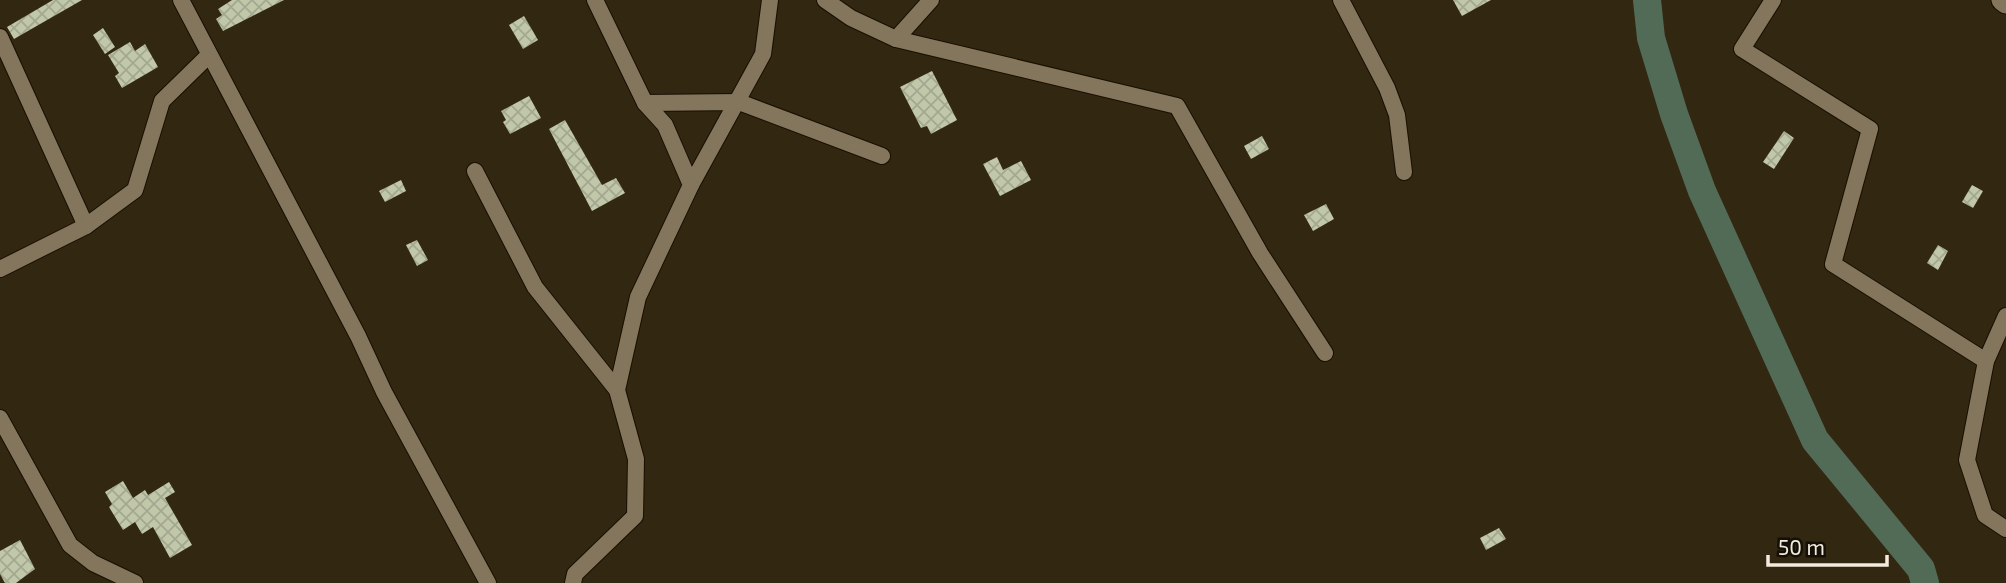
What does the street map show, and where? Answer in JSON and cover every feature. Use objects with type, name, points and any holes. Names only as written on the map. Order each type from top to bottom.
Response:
[{"type":"street","points":[[181,0],[358,336],[384,392],[488,583]]},
{"type":"street","points":[[594,0],[645,103],[666,125],[691,185]]},
{"type":"street","points":[[617,390],[638,297],[691,185],[763,54],[770,0]]},
{"type":"street","points":[[825,0],[851,18],[896,39],[1177,106],[1260,253],[1325,353]]},
{"type":"street","points":[[896,39],[931,0]]},
{"type":"street","points":[[1341,0],[1388,88],[1397,115],[1404,172]]},
{"type":"street","points":[[1773,0],[1742,49],[1870,129],[1833,264],[1986,361]]},
{"type":"street","points":[[0,37],[86,226]]},
{"type":"street","points":[[0,270],[86,226],[135,190],[162,101],[209,55]]},
{"type":"street","points":[[645,103],[739,102],[882,156]]},
{"type":"street","points":[[475,171],[535,287],[617,390],[636,459],[635,516],[575,575],[573,583]]},
{"type":"street","points":[[2006,316],[1986,361],[1967,460],[1985,515],[2006,529]]},
{"type":"street","points":[[0,418],[70,545],[93,563],[135,583]]},
{"type":"building","points":[[53,0],[82,0],[14,39],[7,27]]},
{"type":"building","points":[[232,0],[284,0],[223,31],[216,19],[222,15],[218,9]]},
{"type":"building","points":[[1453,0],[1491,0],[1462,16]]},
{"type":"building","points":[[524,16],[538,40],[523,49],[509,25]]},
{"type":"building","points":[[103,28],[115,47],[105,54],[93,35]]},
{"type":"building","points":[[130,42],[135,51],[145,44],[158,67],[122,88],[115,76],[119,73],[108,55]]},
{"type":"building","points":[[932,71],[957,120],[931,134],[927,126],[921,128],[900,87]]},
{"type":"building","points":[[529,96],[541,118],[510,134],[503,122],[506,120],[501,111]]},
{"type":"building","points":[[565,120],[602,185],[616,178],[625,193],[592,211],[549,129]]},
{"type":"building","points":[[1784,131],[1794,138],[1774,169],[1763,162]]},
{"type":"building","points":[[1262,136],[1269,149],[1251,159],[1244,146]]},
{"type":"building","points":[[997,157],[1003,170],[1021,161],[1031,180],[1000,196],[983,164]]},
{"type":"building","points":[[401,180],[406,191],[385,202],[379,191]]},
{"type":"building","points":[[1972,185],[1983,191],[1973,208],[1962,202]]},
{"type":"building","points":[[1326,204],[1334,219],[1313,231],[1304,215]]},
{"type":"building","points":[[417,240],[428,260],[417,266],[406,245]]},
{"type":"building","points":[[1938,245],[1948,251],[1938,270],[1927,263]]},
{"type":"building","points":[[123,481],[133,498],[145,490],[148,495],[169,482],[175,492],[165,498],[192,545],[170,558],[153,527],[142,534],[135,522],[123,530],[109,507],[112,504],[105,492]]},
{"type":"building","points":[[1499,528],[1506,539],[1486,550],[1480,538]]},
{"type":"building","points":[[20,540],[35,569],[16,583],[5,583],[0,574],[0,551]]},
{"type":"waterway","points":[[1647,0],[1651,38],[1674,114],[1702,191],[1815,440],[1921,569],[1925,583]]}]
